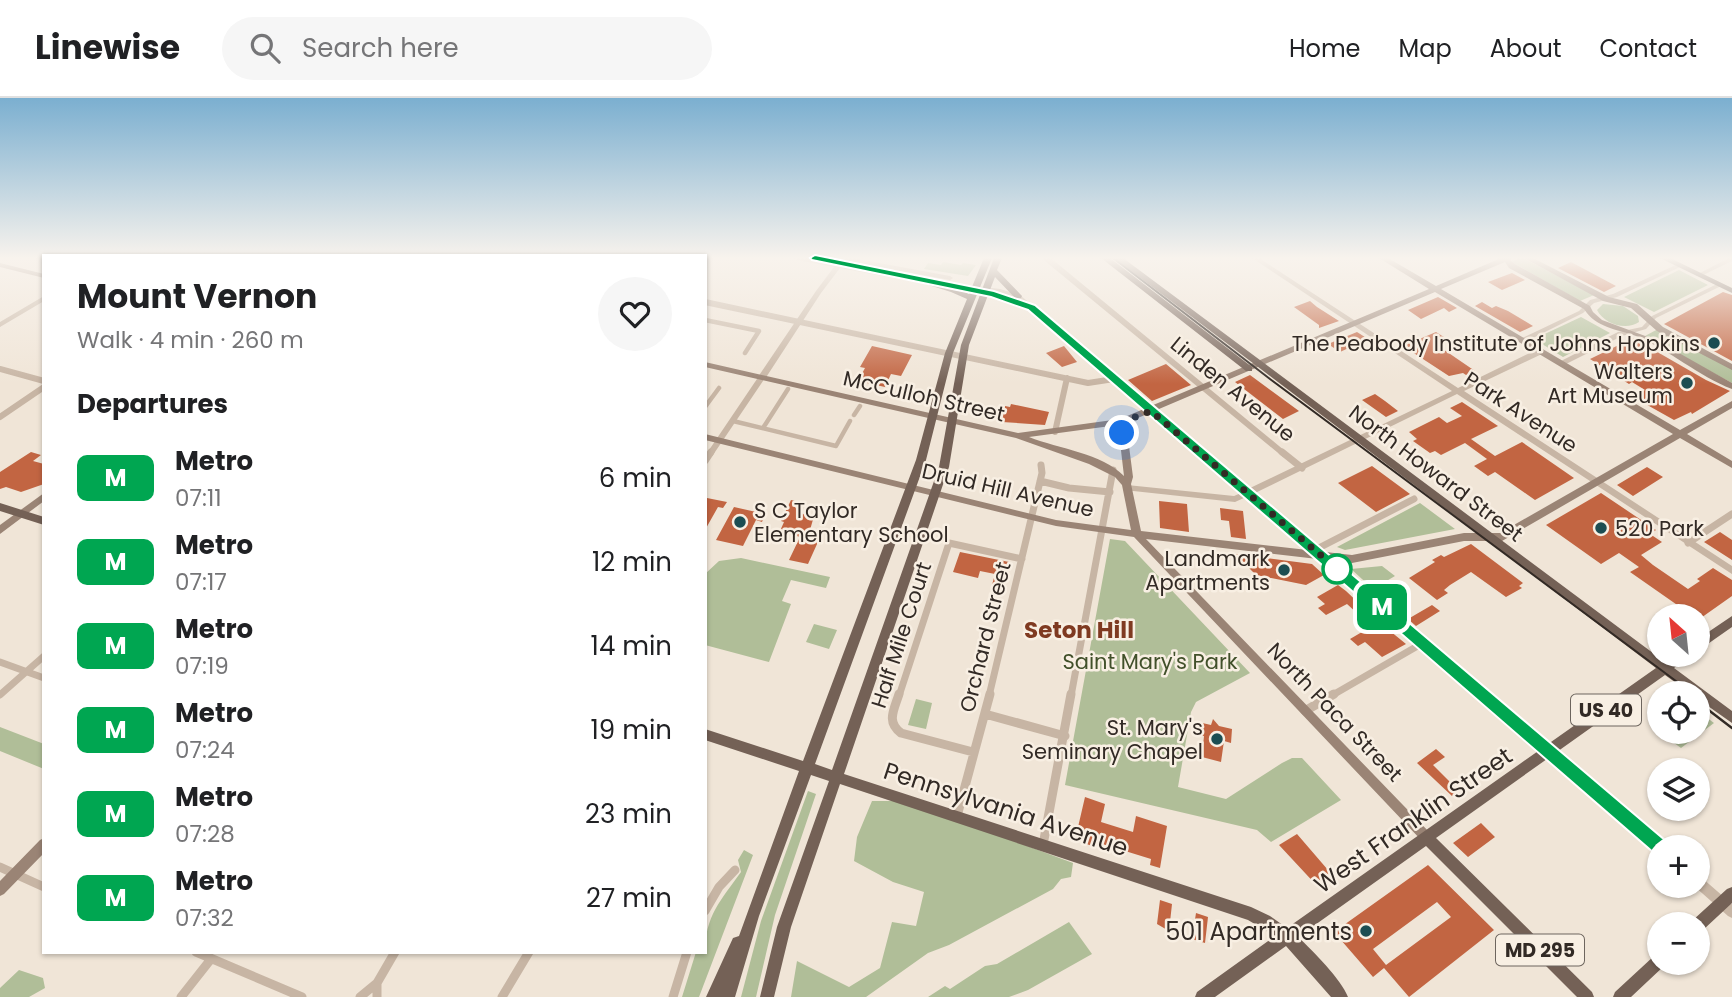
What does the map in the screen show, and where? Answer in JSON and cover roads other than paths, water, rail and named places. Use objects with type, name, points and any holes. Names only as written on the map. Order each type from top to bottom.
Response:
[{"type":"main road","points":[[728,997],[752,916],[911,488],[949,353],[969,300]]},
{"type":"main road","points":[[767,997],[784,927],[935,494],[953,420],[963,356],[982,300]]},
{"type":"main road","name":"North Howard Street","points":[[1162,300],[1360,440],[1732,718]]},
{"type":"main road","name":"North Howard Street","points":[[1170,300],[1254,367]]},
{"type":"main road","points":[[1018,436],[1122,422],[1410,300]]},
{"type":"main road","points":[[1454,300],[1732,466]]},
{"type":"main road","points":[[1573,300],[1587,308],[1597,320],[1628,331],[1732,386]]},
{"type":"main road","points":[[1610,300],[1633,306],[1644,313],[1648,320],[1732,367]]},
{"type":"main road","name":"McCulloh Street","points":[[707,364],[1018,436],[1113,470],[1127,486]]},
{"type":"main road","name":"Druid Hill Avenue","points":[[707,437],[1031,517],[1103,530],[1360,558],[1464,537],[1502,537],[1732,404]]},
{"type":"main road","points":[[1122,422],[1129,477],[1127,486],[1137,534]]},
{"type":"main road","points":[[0,530],[42,497]]},
{"type":"main road","points":[[0,507],[42,520]]},
{"type":"main road","name":"North Paca Street","points":[[1137,534],[1427,838],[1587,997]]},
{"type":"main road","points":[[1710,637],[1732,621]]},
{"type":"main road","name":"West Franklin Street","points":[[1202,997],[1666,668]]},
{"type":"main road","name":"Pennsylvania Avenue","points":[[707,735],[1251,914],[1290,936],[1341,997]]},
{"type":"main road","points":[[0,890],[42,846]]},
{"type":"main road","points":[[1710,916],[1729,903]]},
{"type":"main road","points":[[713,997],[752,916]]},
{"type":"main road","points":[[1620,997],[1647,972]]},
{"type":"street","points":[[0,325],[41,300]]},
{"type":"street","points":[[707,458],[814,300]]},
{"type":"street","points":[[1023,300],[1647,839]]},
{"type":"street","name":"Linden Avenue","points":[[1097,300],[1302,468]]},
{"type":"street","name":"Park Avenue","points":[[1319,300],[1732,571]]},
{"type":"street","points":[[1522,340],[1587,308],[1592,301],[1599,300]]},
{"type":"street","points":[[1561,363],[1628,331],[1644,328],[1648,320],[1689,300]]},
{"type":"street","points":[[707,302],[1067,378],[1094,383],[1114,379]]},
{"type":"street","points":[[707,320],[759,331],[746,353]]},
{"type":"street","points":[[1127,486],[1235,499],[1541,351]]},
{"type":"street","points":[[0,369],[42,380]]},
{"type":"street","points":[[1055,432],[1067,378]]},
{"type":"street","points":[[0,417],[42,388]]},
{"type":"street","points":[[707,404],[719,388]]},
{"type":"street","points":[[763,428],[788,389]]},
{"type":"street","points":[[855,415],[860,406]]},
{"type":"street","points":[[733,421],[836,446],[850,421]]},
{"type":"street","name":"Orchard Street","points":[[957,816],[985,714],[1040,481],[1041,465]]},
{"type":"street","points":[[1043,845],[1113,470]]},
{"type":"street","points":[[1040,481],[1069,488],[1110,492]]},
{"type":"street","points":[[1313,553],[1414,499]]},
{"type":"street","points":[[1688,543],[1732,514]]},
{"type":"street","name":"Half Mile Court","points":[[973,752],[901,733],[893,727],[891,719],[949,543],[1022,559]]},
{"type":"street","points":[[1305,711],[1421,644]]},
{"type":"street","points":[[0,695],[42,658]]},
{"type":"street","points":[[0,662],[42,677]]},
{"type":"street","points":[[985,714],[1065,736]]},
{"type":"street","points":[[0,867],[42,886]]},
{"type":"street","points":[[707,908],[719,887],[735,870]]},
{"type":"street","points":[[1710,891],[1729,903]]},
{"type":"street","points":[[181,997],[203,954],[302,997]]},
{"type":"street","points":[[360,997],[377,984],[394,954]]},
{"type":"street","points":[[502,997],[528,954]]},
{"type":"street","points":[[673,997],[686,954]]},
{"type":"street","points":[[377,984],[377,997]]},
{"type":"tram line","points":[[1167,300],[1676,681]]},
{"type":"tram line","points":[[1710,711],[1732,728]]},
{"type":"metro line","name":"M","points":[[1013,300],[1031,307],[1058,328],[1647,836]]},
{"type":"place","name":"The Peabody Institute of Johns Hopkins","points":[[1714,343]]},
{"type":"place","name":"Walters Art Museum","points":[[1687,383]]},
{"type":"place","name":"S C Taylor Elementary School","points":[[740,522]]},
{"type":"place","name":"520 Park","points":[[1601,528]]},
{"type":"place","name":"Landmark Apartments","points":[[1284,570]]},
{"type":"place","name":"St. Mary's Seminary Chapel","points":[[1217,739]]},
{"type":"place","name":"501 Apartments","points":[[1366,931]]},
{"type":"district","name":"Seton Hill","points":[[1079,630]]},
{"type":"park label","name":"Saint Mary's Park","points":[[1150,661]]}]
